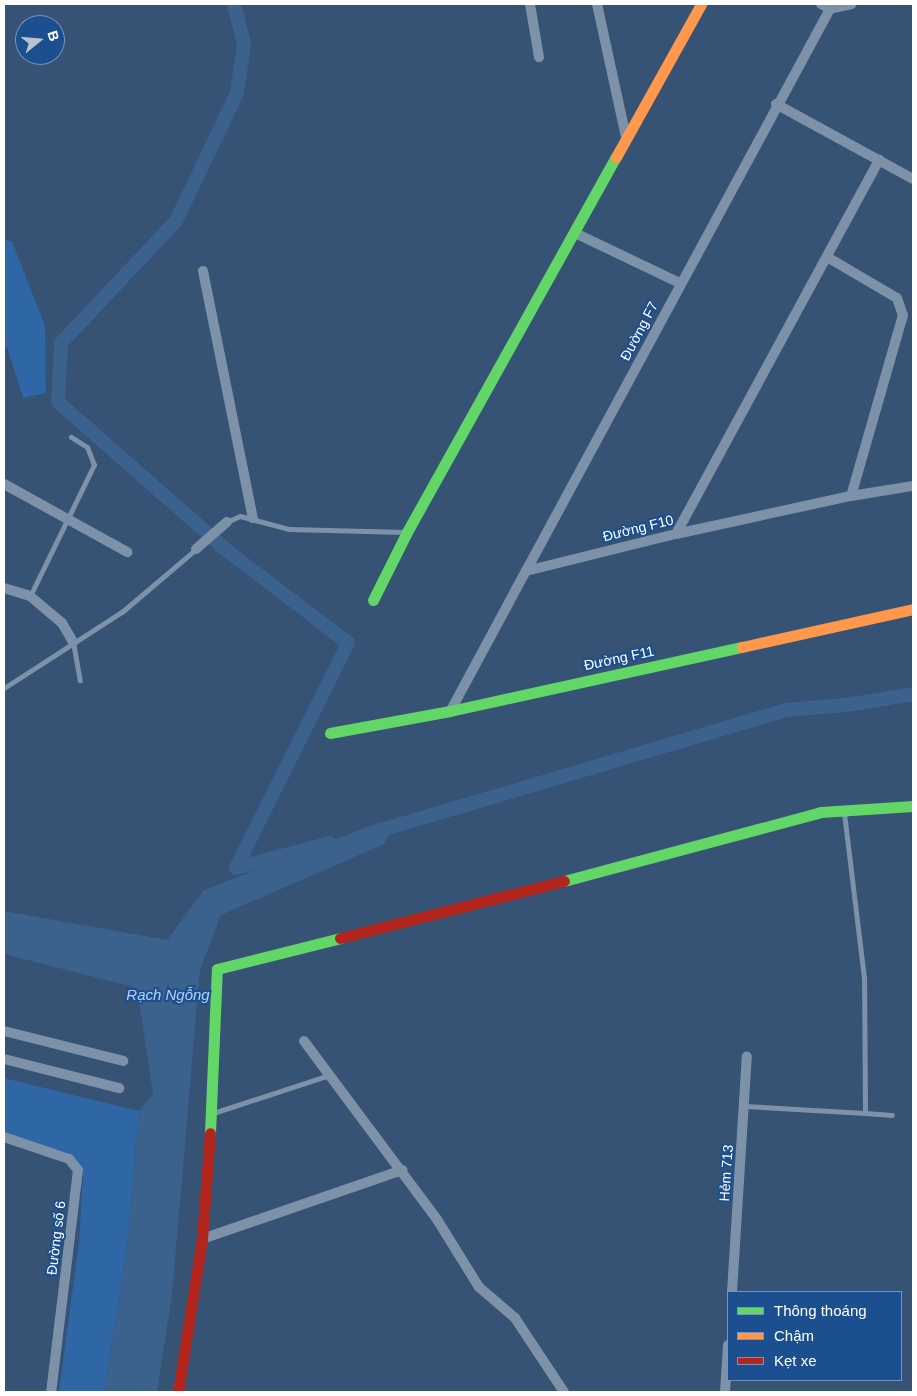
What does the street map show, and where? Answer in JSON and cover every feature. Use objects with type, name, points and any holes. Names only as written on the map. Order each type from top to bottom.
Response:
[{"type":"street","points":[[530,4],[540,57]]},
{"type":"street","points":[[597,4],[626,137]]},
{"type":"street","points":[[373,600],[407,532],[701,4]]},
{"type":"street","points":[[827,5],[851,4]]},
{"type":"street","name":"Đường F7","points":[[526,571],[827,5]]},
{"type":"street","points":[[776,104],[913,179]]},
{"type":"street","points":[[676,534],[879,160]]},
{"type":"street","points":[[575,233],[680,283]]},
{"type":"street","points":[[827,257],[897,298],[903,315],[850,496]]},
{"type":"street","points":[[203,271],[253,518]]},
{"type":"street","points":[[4,484],[127,552]]},
{"type":"street","name":"Đường F10","points":[[526,571],[676,534],[850,496],[913,486]]},
{"type":"street","points":[[196,548],[227,522]]},
{"type":"street","points":[[450,710],[526,571]]},
{"type":"street","points":[[4,588],[30,596],[62,623],[73,642]]},
{"type":"street","name":"Đường F11","points":[[330,733],[450,710],[913,609]]},
{"type":"street","points":[[178,1392],[202,1239],[213,1113],[216,969],[525,892],[821,812],[913,806]]},
{"type":"street","points":[[4,1031],[124,1061]]},
{"type":"street","points":[[304,1041],[402,1170],[438,1221],[478,1287],[505,1308],[564,1392]]},
{"type":"street","name":"Hẻm 713","points":[[732,1291],[747,1056]]},
{"type":"street","points":[[4,1059],[119,1088]]},
{"type":"street","name":"Đường số 6","points":[[4,1137],[69,1160],[78,1170],[52,1392]]},
{"type":"street","points":[[202,1239],[402,1170]]},
{"type":"street","points":[[725,1392],[727,1361]]},
{"type":"lane","points":[[30,596],[94,459],[88,447],[71,437]]},
{"type":"lane","points":[[227,522],[240,516],[289,529],[407,532]]},
{"type":"lane","points":[[4,688],[123,611],[196,548]]},
{"type":"lane","points":[[73,642],[80,680]]},
{"type":"lane","points":[[844,810],[864,978],[866,1114]]},
{"type":"lane","points":[[213,1113],[329,1075]]},
{"type":"lane","points":[[745,1106],[892,1115]]},
{"type":"shaded area","points":[[4,240],[12,241],[45,326],[46,393],[23,398],[7,347],[4,347]]},
{"type":"shaded area","points":[[4,1078],[139,1111],[127,1248],[104,1392],[59,1392],[79,1242],[83,1173],[76,1160],[4,1133]]},
{"type":"water","name":"Rạch Ngỗng","points":[[378,823],[394,826],[384,844],[221,915],[200,970],[172,1295],[157,1392],[104,1392],[127,1248],[139,1111],[153,1094],[137,988],[4,954],[4,911],[167,940],[204,890]]},
{"type":"waterway","points":[[234,4],[244,44],[237,93],[176,221],[61,343],[58,402],[230,553],[348,643],[236,868],[330,843]]},
{"type":"waterway","points":[[378,831],[786,710],[846,705],[913,694]]},
{"type":"traffic: fast","points":[[373,600],[407,532],[616,157]]},
{"type":"traffic: fast","points":[[330,733],[450,711],[742,647]]},
{"type":"traffic: fast","points":[[564,881],[821,812],[913,806]]},
{"type":"traffic: fast","points":[[210,1133],[217,969],[340,938]]},
{"type":"traffic: slow","points":[[616,157],[701,4]]},
{"type":"traffic: slow","points":[[742,647],[913,609]]},
{"type":"traffic: jam","points":[[340,938],[564,881]]},
{"type":"traffic: jam","points":[[178,1392],[202,1239],[210,1133]]}]
